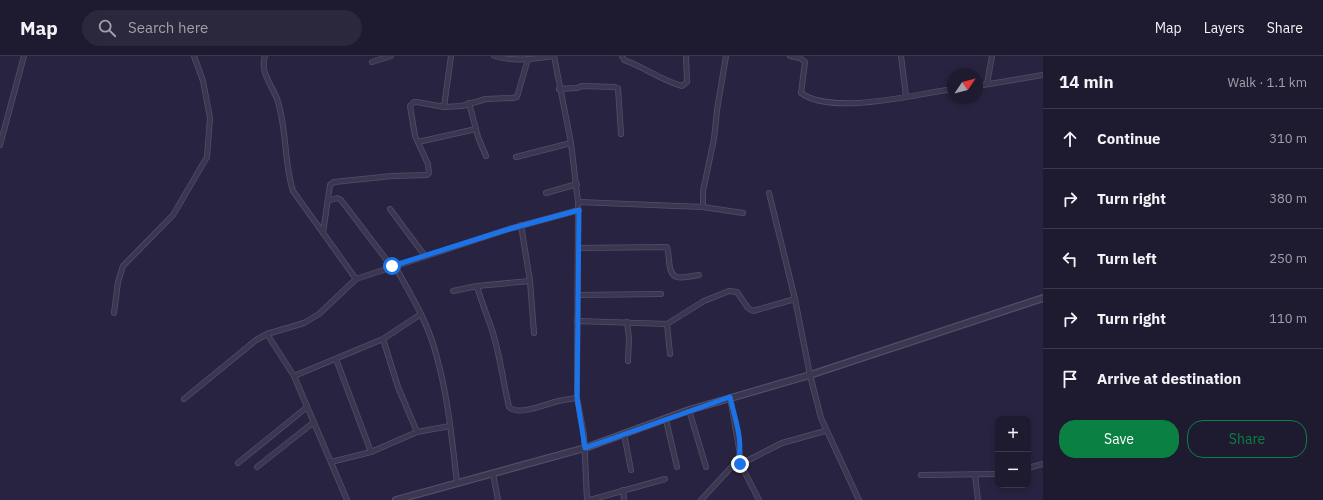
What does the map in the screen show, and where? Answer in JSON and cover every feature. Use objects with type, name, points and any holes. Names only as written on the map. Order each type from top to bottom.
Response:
[{"type":"street","points":[[0,145],[24,56]]},
{"type":"street","points":[[114,313],[118,282],[123,266],[173,215],[207,156],[210,118],[203,82],[194,56]]},
{"type":"street","points":[[264,56],[264,69],[278,102],[289,178],[293,191],[356,279]]},
{"type":"street","points":[[372,62],[391,56]]},
{"type":"street","points":[[444,107],[451,56]]},
{"type":"street","points":[[494,56],[505,59],[528,59],[554,56],[559,89],[571,143],[577,184],[579,210],[577,398],[585,448],[589,500],[664,479]]},
{"type":"street","points":[[622,56],[624,60],[653,73],[666,82],[682,86],[687,82],[686,56]]},
{"type":"street","points":[[703,207],[703,191],[714,139],[726,56]]},
{"type":"street","points":[[790,56],[800,58],[805,62],[801,93],[832,104],[856,103],[947,90]]},
{"type":"street","points":[[901,56],[906,96]]},
{"type":"street","points":[[987,84],[992,56]]},
{"type":"street","points":[[323,233],[330,185],[334,182],[392,176],[426,175],[430,170],[415,136],[411,104],[417,102],[444,107],[462,106],[486,98],[517,97],[528,59]]},
{"type":"street","points":[[983,85],[1043,75]]},
{"type":"street","points":[[559,89],[577,88],[582,86],[618,88],[622,134]]},
{"type":"street","points":[[470,103],[476,129],[486,156]]},
{"type":"street","points":[[418,142],[476,129]]},
{"type":"street","points":[[516,157],[571,143]]},
{"type":"street","points":[[546,193],[577,184]]},
{"type":"street","points":[[769,193],[795,299],[810,376],[825,431],[859,500]]},
{"type":"street","points":[[328,200],[337,198],[341,200],[393,266],[421,314],[436,353],[450,426],[457,483]]},
{"type":"street","points":[[578,202],[703,207],[743,213]]},
{"type":"street","points":[[390,209],[425,256]]},
{"type":"street","points":[[184,399],[256,340],[267,334],[286,330],[309,320],[318,314],[356,279],[521,225],[579,210]]},
{"type":"street","points":[[521,225],[530,281],[534,334]]},
{"type":"street","points":[[578,248],[667,247],[669,266],[674,276],[678,278],[698,275]]},
{"type":"street","points":[[453,292],[477,286],[530,281]]},
{"type":"street","points":[[477,286],[502,365],[509,407],[517,411],[577,398]]},
{"type":"street","points":[[577,321],[667,324],[696,305],[729,291],[737,292],[748,308],[753,311],[795,299]]},
{"type":"street","points":[[578,295],[661,294]]},
{"type":"street","points":[[396,500],[585,448],[666,420],[689,410],[730,397],[810,376],[1043,298]]},
{"type":"street","points":[[294,376],[383,339],[421,314]]},
{"type":"street","points":[[627,322],[629,338],[628,361]]},
{"type":"street","points":[[667,324],[670,354]]},
{"type":"street","points":[[267,334],[294,376],[347,500]]},
{"type":"street","points":[[383,339],[398,387],[417,432]]},
{"type":"street","points":[[336,359],[371,452]]},
{"type":"street","points":[[730,397],[739,441],[739,462],[760,500]]},
{"type":"street","points":[[238,463],[308,407]]},
{"type":"street","points":[[689,410],[706,467]]},
{"type":"street","points":[[666,420],[677,467]]},
{"type":"street","points":[[257,467],[314,422]]},
{"type":"street","points":[[331,462],[371,452],[417,432],[450,426]]},
{"type":"street","points":[[701,500],[739,462],[782,443],[825,431]]},
{"type":"street","points":[[624,434],[631,470]]},
{"type":"street","points":[[1031,467],[1043,464]]},
{"type":"street","points":[[493,474],[498,500]]},
{"type":"street","points":[[921,474],[995,474]]},
{"type":"street","points":[[975,475],[978,500]]},
{"type":"street","points":[[623,490],[624,500]]},
{"type":"route","points":[[392,266],[509,229],[579,210],[576,337],[577,398],[585,448],[666,420],[689,410],[730,397],[739,441],[740,454],[738,460],[740,464]]}]
